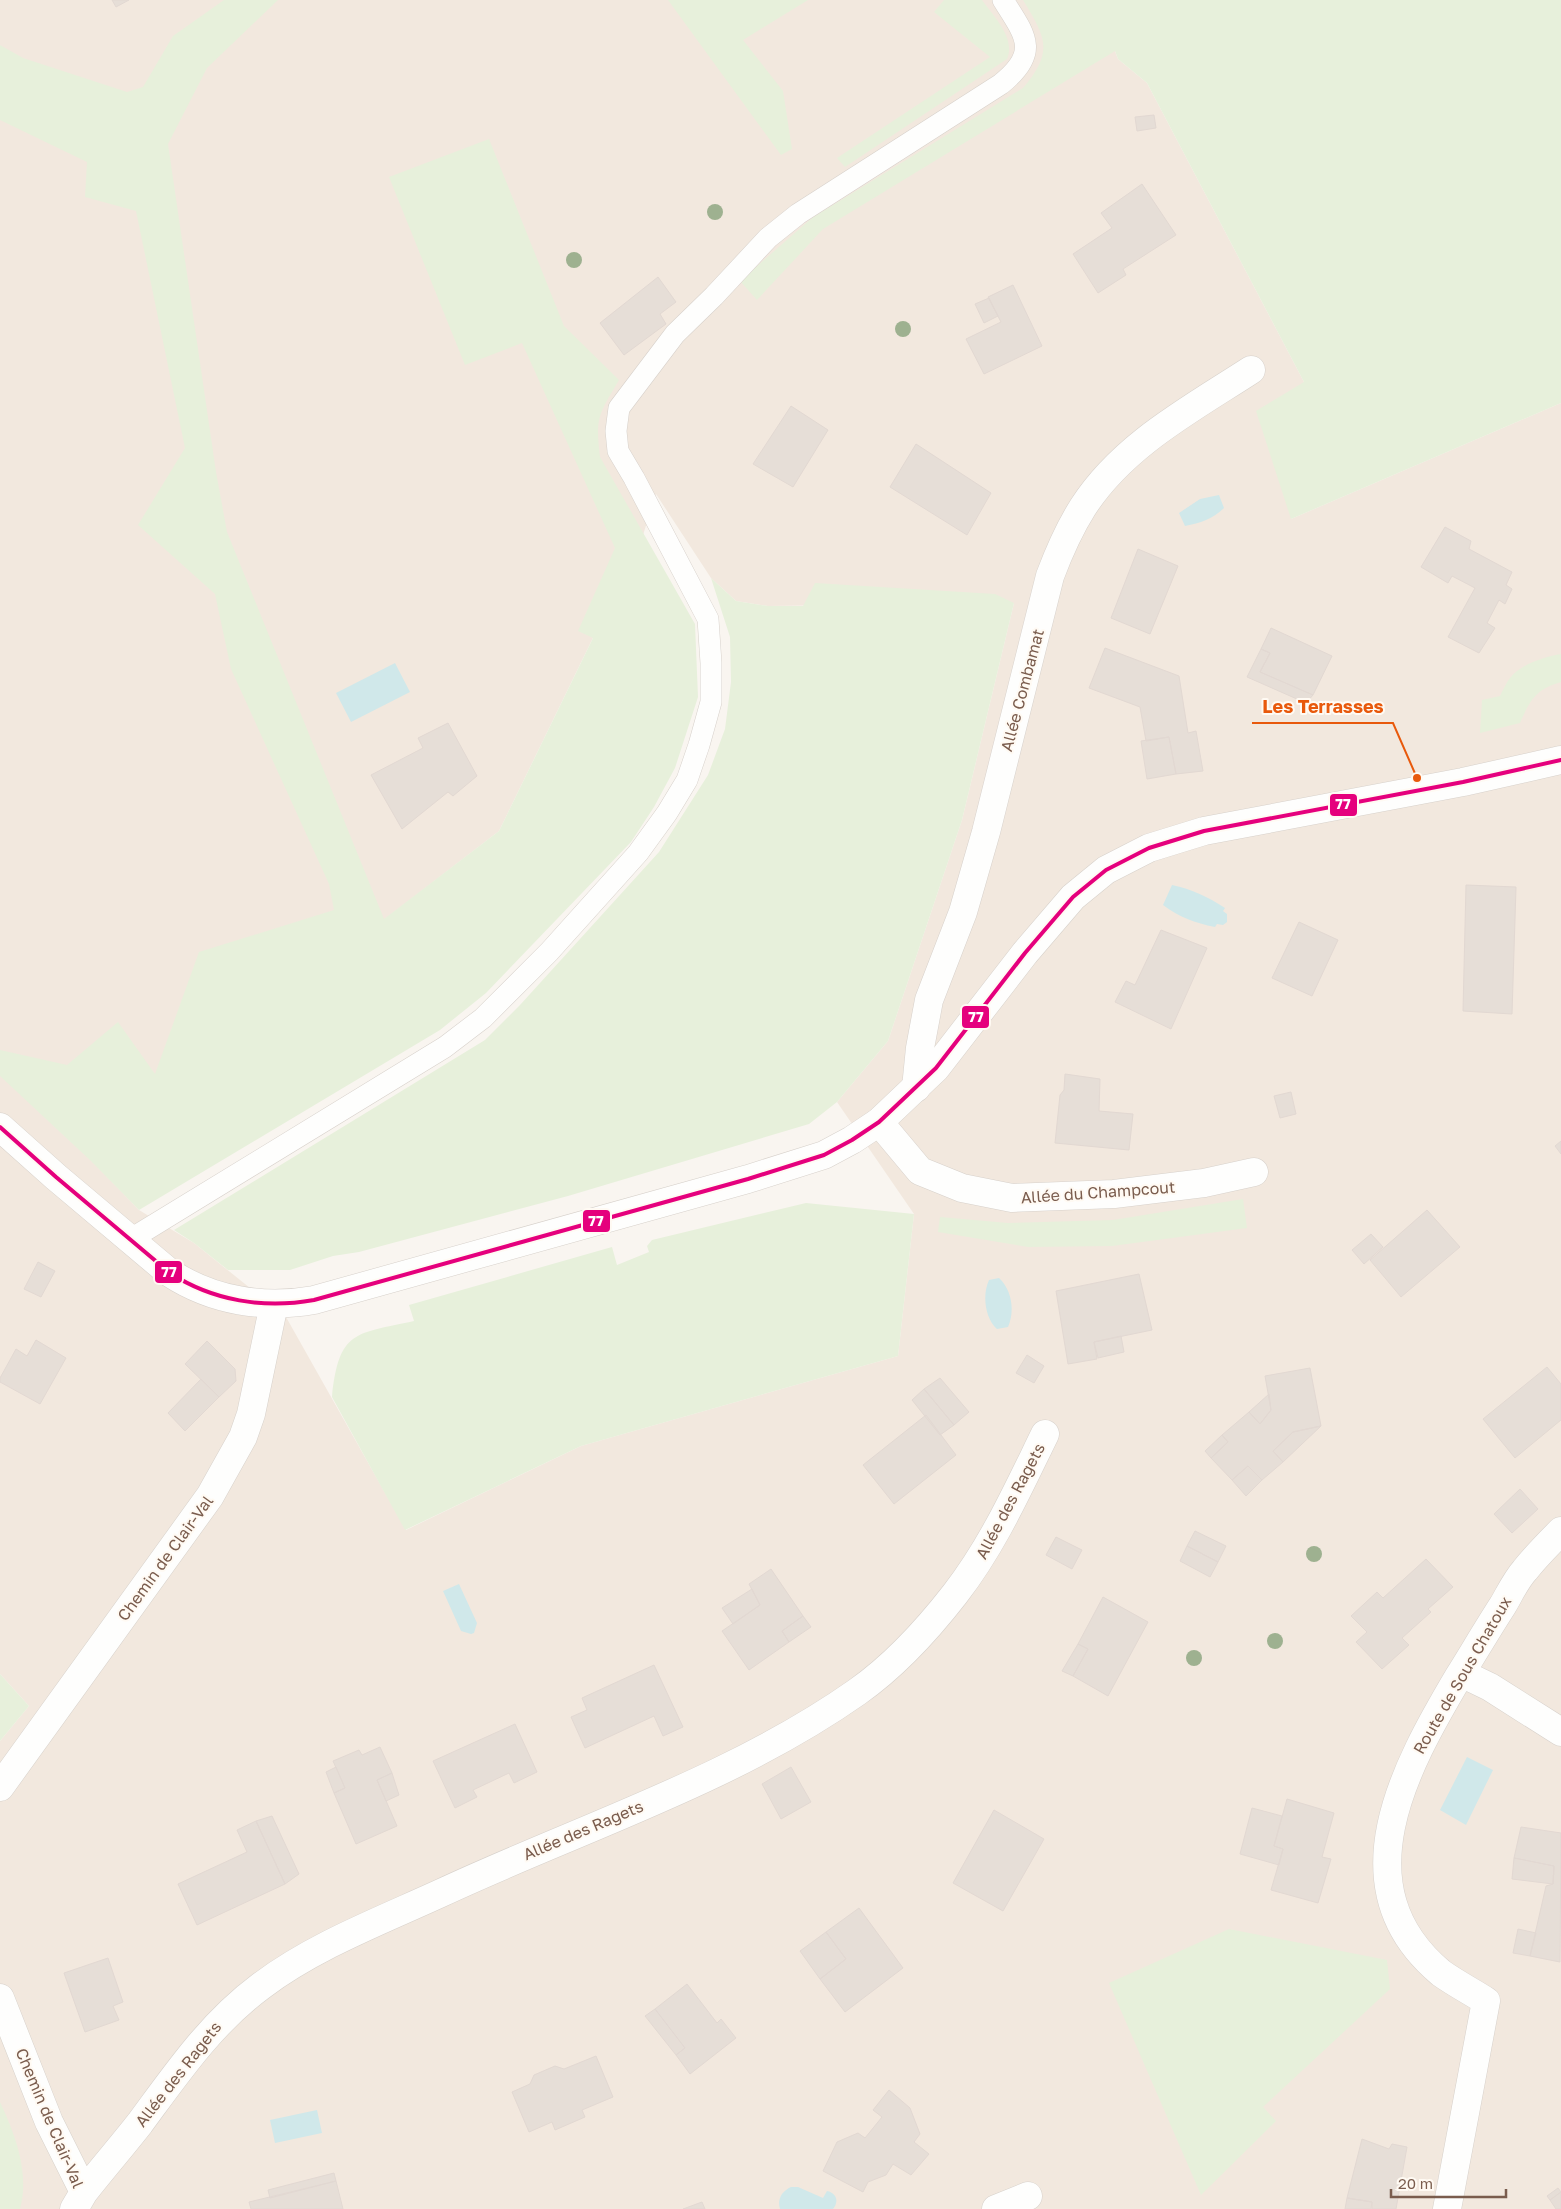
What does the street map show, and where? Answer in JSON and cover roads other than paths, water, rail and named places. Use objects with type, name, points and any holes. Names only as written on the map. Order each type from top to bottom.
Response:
[{"type":"street","name":"Allée Combamat","points":[[910,1093],[929,1000],[963,912],[986,832],[1050,576],[1062,544],[1084,505],[1117,466],[1152,435],[1251,370]]},
{"type":"street","points":[[0,1127],[56,1177],[170,1272],[192,1286],[228,1298],[274,1304],[292,1304],[314,1300],[789,1167],[824,1155],[852,1140],[878,1122],[910,1093],[952,1050],[1054,916],[1090,882],[1120,862],[1149,848],[1204,831],[1463,782],[1561,760]]},
{"type":"street","name":"Allée du Champcout","points":[[878,1122],[920,1171],[962,1188],[1012,1198],[1114,1194],[1204,1183],[1254,1172]]},
{"type":"street","name":"Chemin de Clair-Val","points":[[0,1787],[210,1496],[243,1437],[251,1414],[274,1304]]},
{"type":"street","name":"Allée des Ragets","points":[[79,2200],[139,2124],[198,2044],[239,2003],[285,1969],[354,1933],[496,1867],[713,1775],[780,1739],[858,1691],[900,1655],[930,1624],[972,1571],[991,1544],[1046,1434]]},
{"type":"street","name":"Route de Sous Chatoux","points":[[1447,2209],[1486,2001],[1442,1973],[1414,1942],[1395,1908],[1386,1860],[1389,1836],[1402,1786],[1421,1741],[1524,1571],[1561,1531]]},
{"type":"street","points":[[1462,1673],[1490,1687],[1561,1732]]},
{"type":"street","name":"Chemin de Clair-Val","points":[[0,1998],[79,2200]]},
{"type":"street","points":[[996,2209],[1028,2196]]},
{"type":"lane","points":[[131,1239],[445,1047],[483,1018],[549,952],[638,853],[667,813],[687,780],[700,745],[711,702],[708,619],[618,451],[616,431],[619,408],[675,334],[714,296],[768,238],[798,214],[1001,84],[1015,72],[1026,49],[1025,36],[1003,0]]},
{"type":"water","points":[[1219,495],[1224,508],[1206,520],[1185,526],[1179,513],[1200,499]]},
{"type":"water","points":[[395,663],[410,692],[351,722],[336,693]]},
{"type":"water","points":[[1172,885],[1200,894],[1225,908],[1223,911],[1227,914],[1227,922],[1223,925],[1217,924],[1215,927],[1188,919],[1163,905]]},
{"type":"water","points":[[999,1278],[1007,1288],[1012,1308],[1008,1327],[997,1329],[987,1313],[985,1299],[989,1280]]},
{"type":"water","points":[[459,1584],[477,1623],[474,1633],[471,1634],[461,1631],[443,1591]]},
{"type":"water","points":[[1467,1757],[1493,1770],[1466,1825],[1440,1810]]},
{"type":"water","points":[[317,2110],[322,2133],[275,2143],[270,2120]]},
{"type":"water","points":[[791,2187],[798,2187],[823,2198],[827,2191],[830,2192],[836,2198],[836,2204],[833,2209],[780,2209],[779,2202],[781,2196]]},
{"type":"place","name":"Les Terrasses","points":[[1417,778]]}]
